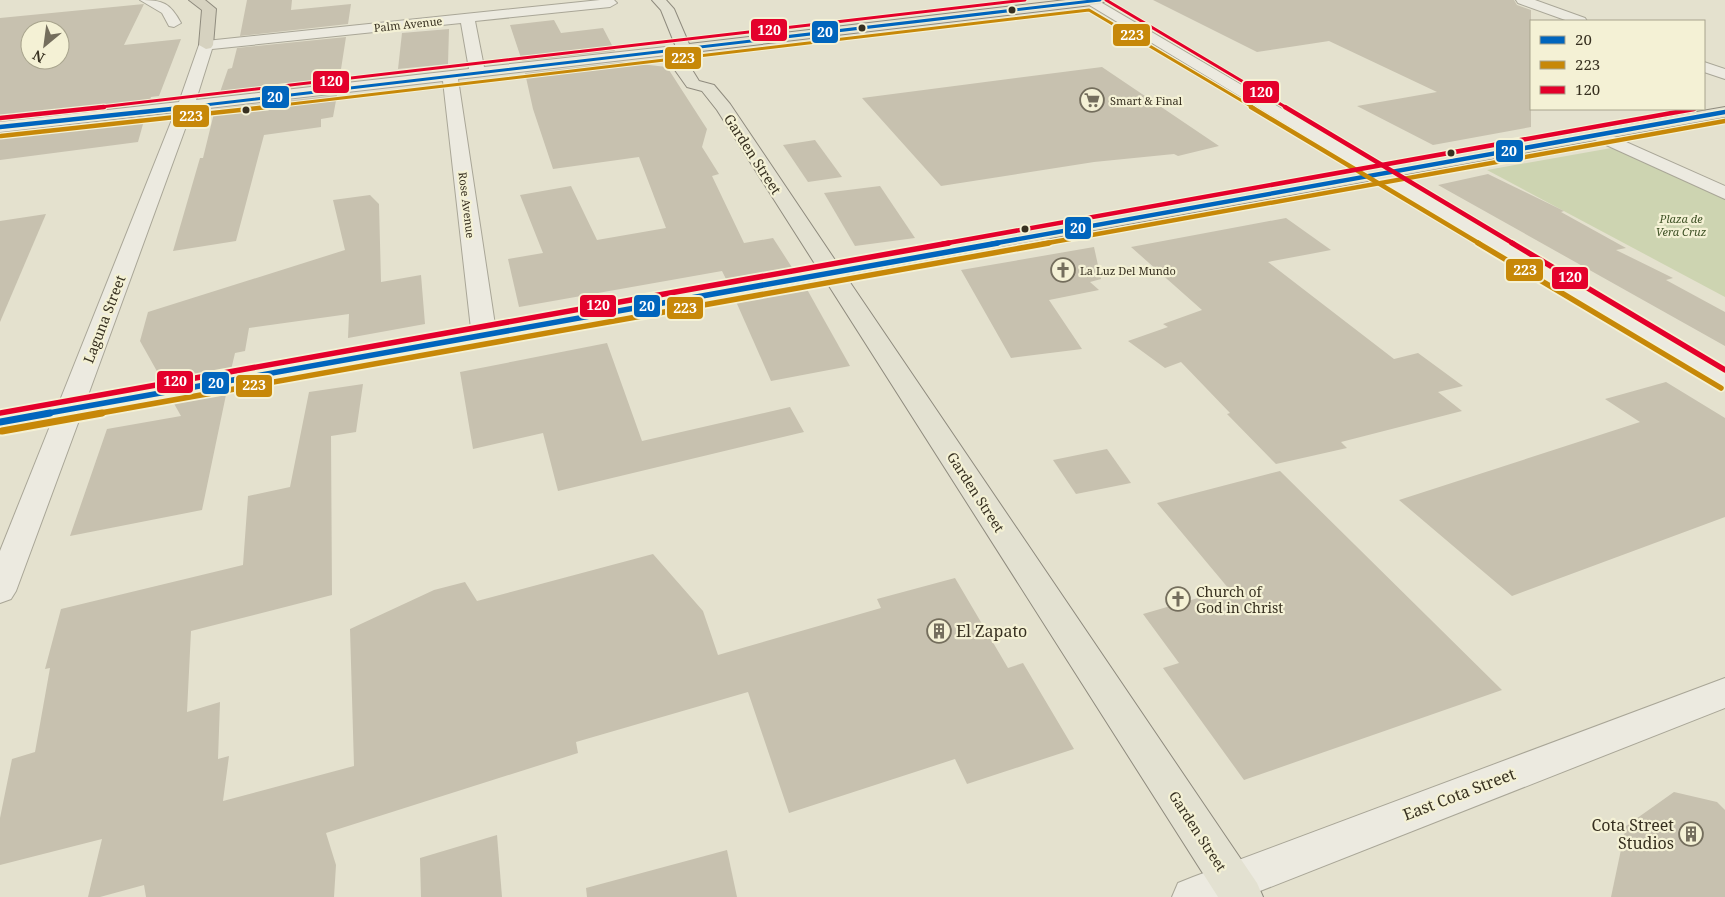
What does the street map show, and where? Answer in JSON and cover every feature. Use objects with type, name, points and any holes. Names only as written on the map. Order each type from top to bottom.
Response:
[{"type":"highway","points":[[196,0],[209,9],[206,45]]},
{"type":"main road","name":"Garden Street","points":[[659,0],[667,9],[685,51],[678,58],[678,63],[693,84],[708,88],[1237,890]]},
{"type":"main road","points":[[685,51],[1093,0]]},
{"type":"main road","points":[[830,271],[1381,175],[1725,112]]},
{"type":"street","points":[[147,0],[167,10],[174,23]]},
{"type":"street","points":[[1093,0],[1381,175],[1725,380]]},
{"type":"street","points":[[1522,0],[1577,20]]},
{"type":"street","name":"Palm Avenue","points":[[206,45],[610,3]]},
{"type":"street","points":[[467,18],[477,72]]},
{"type":"street","name":"Laguna Street","points":[[0,591],[206,45]]},
{"type":"street","points":[[0,127],[183,108],[477,72],[685,51]]},
{"type":"street","points":[[1705,67],[1725,74]]},
{"type":"street","name":"Rose Avenue","points":[[450,76],[484,334]]},
{"type":"street","points":[[1599,135],[1725,193]]},
{"type":"street","points":[[0,422],[830,271]]},
{"type":"street","name":"East Cota Street","points":[[1193,897],[1237,890],[1481,786],[1725,693]]},
{"type":"green space","name":"Plaza de Vera Cruz","points":[[1617,147],[1725,197],[1725,297],[1487,170]]},
{"type":"building","points":[[247,0],[292,0],[291,10],[351,4],[348,24],[240,36]]},
{"type":"building","points":[[1153,0],[1514,0],[1517,5],[1531,10],[1531,127],[1433,145],[1357,106],[1437,92],[1329,41],[1257,52]]},
{"type":"building","points":[[144,4],[124,45],[181,39],[159,96],[151,97],[149,103],[0,120],[0,18]]},
{"type":"building","points":[[554,20],[561,33],[603,28],[615,51],[522,61],[510,25]]},
{"type":"building","points":[[449,29],[448,64],[398,69],[402,33]]},
{"type":"building","points":[[346,37],[339,82],[219,95],[228,69],[232,68],[237,48]]},
{"type":"building","points":[[622,62],[667,67],[707,129],[702,147],[719,174],[712,176],[744,243],[773,238],[793,269],[727,281],[722,271],[519,307],[508,259],[543,253],[520,195],[571,186],[597,240],[666,228],[639,157],[553,169],[533,109],[525,73]]},
{"type":"building","points":[[1102,67],[1219,146],[1178,156],[1174,154],[1094,162],[941,186],[862,98]]},
{"type":"building","points":[[337,95],[333,117],[321,119],[321,127],[264,135],[236,241],[173,251],[200,158],[203,158],[215,109]]},
{"type":"building","points":[[145,117],[138,142],[0,160],[0,134]]},
{"type":"building","points":[[815,140],[842,177],[808,182],[783,145]]},
{"type":"building","points":[[1488,174],[1564,211],[1561,212],[1626,248],[1616,250],[1673,278],[1666,280],[1725,312],[1725,346],[1438,185]]},
{"type":"building","points":[[880,186],[915,238],[855,246],[824,193]]},
{"type":"building","points":[[370,195],[379,204],[381,282],[421,275],[425,324],[348,338],[349,314],[249,328],[245,351],[235,353],[231,370],[163,382],[140,341],[148,312],[345,250],[333,200]]},
{"type":"building","points":[[46,214],[0,322],[0,221]]},
{"type":"building","points":[[1286,218],[1331,250],[1268,262],[1394,359],[1418,353],[1463,386],[1438,392],[1462,411],[1341,442],[1347,448],[1276,464],[1227,414],[1230,413],[1181,362],[1165,368],[1128,341],[1168,327],[1163,324],[1202,310],[1131,247]]},
{"type":"building","points":[[1094,247],[1101,279],[1090,282],[1099,290],[1049,300],[1082,349],[1011,358],[961,270]]},
{"type":"building","points":[[804,284],[850,366],[771,381],[734,297]]},
{"type":"building","points":[[607,343],[642,441],[790,407],[804,432],[558,491],[543,433],[473,449],[460,372]]},
{"type":"building","points":[[1666,382],[1725,418],[1725,517],[1512,596],[1399,500],[1640,422],[1605,399]]},
{"type":"building","points":[[363,384],[356,432],[331,436],[332,595],[191,631],[187,712],[220,702],[218,759],[229,756],[223,801],[354,766],[350,629],[434,590],[465,582],[477,601],[653,554],[703,611],[718,655],[881,608],[877,599],[955,578],[1008,668],[1023,663],[1074,749],[967,784],[955,759],[789,813],[748,692],[576,742],[578,753],[326,833],[336,865],[334,897],[146,897],[144,885],[100,897],[88,897],[102,839],[0,865],[0,818],[12,759],[35,752],[50,668],[45,669],[61,609],[243,565],[248,496],[290,487],[309,392]]},
{"type":"building","points":[[227,390],[202,510],[70,536],[107,429],[181,416],[172,400]]},
{"type":"building","points":[[1107,449],[1131,483],[1076,494],[1053,460]]},
{"type":"building","points":[[1280,471],[1502,690],[1244,780],[1163,668],[1179,663],[1143,614],[1229,589],[1157,503]]},
{"type":"building","points":[[1674,792],[1717,802],[1725,810],[1725,897],[1611,897],[1626,826]]},
{"type":"building","points":[[497,835],[502,897],[421,897],[420,858]]},
{"type":"building","points":[[727,850],[737,897],[587,897],[586,888]]},
{"type":"transit line","name":"120","points":[[0,118],[182,99],[1025,0]]},
{"type":"transit line","name":"20","points":[[0,127],[183,108],[1100,0]]},
{"type":"transit line","name":"120","points":[[1106,0],[1725,370]]},
{"type":"transit line","name":"223","points":[[1,136],[184,117],[1089,10],[1721,388]]},
{"type":"transit line","name":"120","points":[[0,413],[1688,110]]},
{"type":"transit line","name":"20","points":[[0,422],[1725,112]]},
{"type":"transit line","name":"223","points":[[2,431],[1725,121]]},
{"type":"place","name":"Smart & Final","points":[[1092,100]]},
{"type":"place","name":"La Luz Del Mundo","points":[[1063,270]]},
{"type":"place","name":"Church of God in Christ","points":[[1178,599]]},
{"type":"place","name":"El Zapato","points":[[939,631]]},
{"type":"place","name":"Cota Street Studios","points":[[1691,834]]}]
